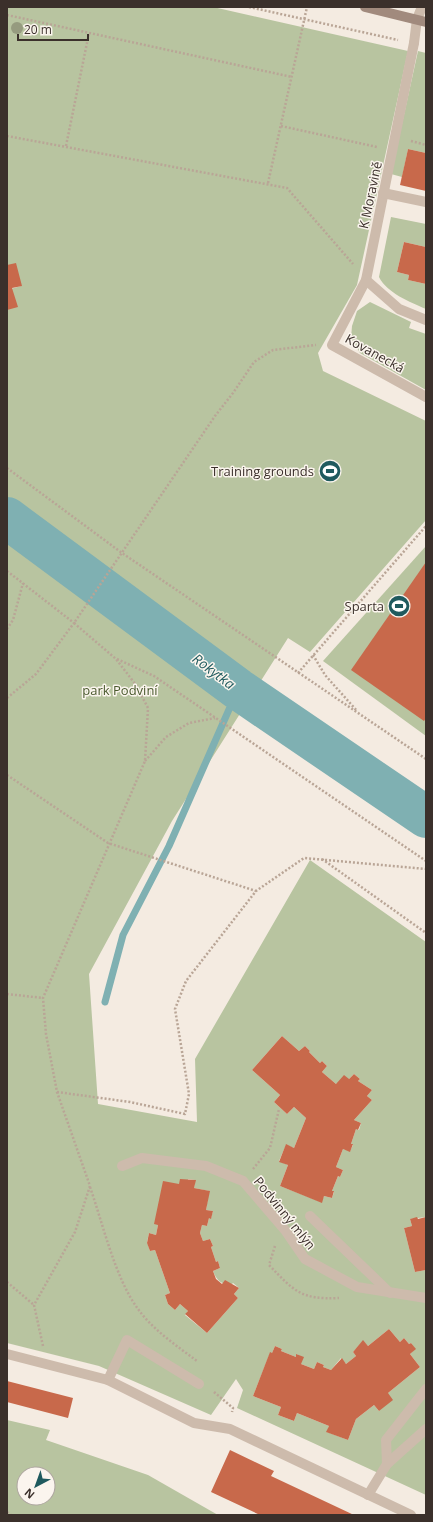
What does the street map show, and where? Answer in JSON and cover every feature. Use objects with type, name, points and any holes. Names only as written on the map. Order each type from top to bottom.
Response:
[{"type":"main road","points":[[366,7],[392,10],[422,20]]},
{"type":"street","points":[[422,7],[422,20]]},
{"type":"street","name":"K Moravině","points":[[332,345],[366,280],[414,43],[422,20]]},
{"type":"street","points":[[383,193],[426,202]]},
{"type":"street","points":[[366,280],[399,310],[426,320]]},
{"type":"street","name":"Kovanecká","points":[[332,345],[426,396]]},
{"type":"street","name":"Podvinný mlýn","points":[[122,1166],[142,1158],[206,1166],[243,1181],[285,1230],[305,1259],[357,1286],[390,1293],[426,1298]]},
{"type":"street","points":[[310,1216],[390,1293]]},
{"type":"street","points":[[108,1380],[127,1340],[204,1386]]},
{"type":"street","points":[[7,1354],[47,1363],[108,1380],[194,1423],[230,1429],[411,1515]]},
{"type":"street","points":[[387,1464],[386,1440],[426,1389]]},
{"type":"street","points":[[368,1495],[387,1464],[426,1428]]},
{"type":"path","points":[[249,7],[414,43]]},
{"type":"path","points":[[268,183],[306,7]]},
{"type":"path","points":[[7,15],[292,77]]},
{"type":"path","points":[[66,146],[89,33]]},
{"type":"path","points":[[281,126],[393,150]]},
{"type":"path","points":[[7,136],[268,183],[287,188],[366,280]]},
{"type":"path","points":[[7,698],[36,674],[74,623],[215,416],[254,362],[273,350],[309,345],[332,345]]},
{"type":"path","points":[[7,468],[122,553],[426,759]]},
{"type":"path","points":[[298,673],[426,526]]},
{"type":"path","points":[[7,571],[116,658],[136,685],[148,708],[145,761]]},
{"type":"path","points":[[7,629],[12,620],[23,583]]},
{"type":"path","points":[[313,655],[324,674],[360,715]]},
{"type":"path","points":[[116,658],[154,676],[426,862]]},
{"type":"path","points":[[198,1362],[163,1336],[138,1309],[121,1276],[57,1092],[46,1034],[43,998],[108,843],[145,761],[166,737],[189,723],[215,718]]},
{"type":"path","points":[[7,775],[108,843],[256,892]]},
{"type":"path","points":[[57,1092],[130,1102],[185,1114],[189,1094],[175,1009],[186,981],[256,892],[304,858],[320,858],[426,869]]},
{"type":"path","points":[[320,858],[426,933]]},
{"type":"path","points":[[7,994],[43,998]]},
{"type":"path","points":[[243,1181],[270,1148],[279,1109]]},
{"type":"path","points":[[34,1306],[75,1232],[90,1186]]},
{"type":"path","points":[[7,1282],[34,1306],[47,1363]]},
{"type":"path","points":[[204,1386],[233,1408],[230,1429]]},
{"type":"path","points":[[7,1512],[11,1515]]},
{"type":"green space","name":"park Podviní","points":[[7,7],[213,7],[408,51],[357,285],[318,353],[323,371],[426,421],[426,520],[310,652],[288,638],[172,821],[89,974],[98,1104],[197,1122],[195,1059],[310,860],[426,942],[426,1217],[410,1219],[412,1226],[404,1228],[415,1272],[426,1270],[426,1495],[237,1408],[243,1390],[236,1379],[211,1415],[99,1366],[7,1343],[7,290],[21,286],[7,265]],"holes":[[[282,1036],[299,1051],[305,1046],[320,1063],[322,1061],[327,1066],[322,1072],[336,1084],[349,1079],[354,1074],[360,1079],[358,1081],[372,1090],[367,1096],[372,1100],[354,1120],[361,1123],[359,1130],[356,1129],[351,1144],[353,1145],[350,1151],[343,1149],[336,1167],[343,1170],[340,1177],[338,1176],[332,1191],[334,1192],[332,1198],[324,1196],[321,1202],[280,1186],[288,1165],[279,1161],[286,1145],[294,1148],[306,1118],[294,1107],[287,1114],[274,1102],[280,1095],[252,1070]],[[188,1179],[195,1180],[194,1188],[209,1191],[206,1210],[213,1211],[207,1226],[202,1225],[200,1233],[203,1241],[210,1239],[213,1246],[211,1247],[216,1262],[218,1261],[220,1268],[213,1271],[218,1280],[222,1283],[231,1285],[233,1283],[239,1288],[234,1294],[238,1298],[207,1333],[185,1315],[188,1311],[180,1304],[175,1310],[168,1304],[165,1295],[170,1293],[155,1250],[150,1251],[147,1242],[149,1233],[156,1235],[158,1225],[179,1184],[188,1181]],[[389,1329],[400,1342],[404,1338],[409,1344],[411,1343],[415,1349],[410,1354],[420,1367],[388,1393],[379,1411],[374,1405],[356,1419],[348,1440],[327,1432],[329,1426],[297,1413],[294,1421],[278,1415],[281,1407],[253,1396],[270,1353],[272,1353],[275,1346],[282,1349],[281,1351],[296,1357],[297,1354],[301,1364],[314,1369],[317,1362],[324,1365],[323,1367],[331,1370],[341,1358],[346,1364],[356,1356],[353,1352],[363,1341],[368,1346]]]},
{"type":"green space","points":[[418,51],[426,53],[426,153],[408,149],[402,177],[391,174]]},
{"type":"green space","points":[[391,217],[426,224],[426,247],[404,242],[397,272],[409,275],[408,280],[426,284],[426,309],[406,300],[387,288],[379,277]]},
{"type":"green space","points":[[370,302],[411,322],[409,328],[426,334],[426,390],[360,353],[351,338],[352,326],[357,311]]},
{"type":"green space","name":"Sparta","points":[[426,546],[426,736],[323,661]]},
{"type":"green space","points":[[7,1420],[50,1430],[46,1440],[148,1475],[218,1515],[7,1515]]},
{"type":"building","points":[[408,149],[426,153],[426,191],[400,185]]},
{"type":"building","points":[[404,242],[426,247],[426,284],[408,280],[409,275],[397,272]]},
{"type":"building","points":[[16,263],[22,286],[12,288],[18,307],[7,310],[7,265]]},
{"type":"building","name":"Sparta","points":[[426,562],[426,718],[424,721],[351,670]]},
{"type":"building","points":[[282,1036],[299,1051],[305,1046],[320,1063],[322,1061],[327,1066],[322,1072],[336,1084],[344,1075],[349,1079],[354,1074],[360,1079],[358,1081],[372,1090],[367,1096],[372,1100],[354,1120],[361,1123],[358,1130],[356,1129],[350,1152],[343,1149],[336,1167],[343,1170],[340,1177],[338,1176],[332,1191],[334,1191],[332,1198],[324,1196],[322,1203],[280,1186],[288,1165],[279,1162],[286,1144],[294,1148],[306,1118],[294,1107],[287,1114],[274,1102],[280,1095],[252,1070]]},
{"type":"building","points":[[180,1179],[196,1180],[194,1188],[210,1191],[206,1210],[213,1211],[207,1226],[202,1225],[200,1233],[203,1241],[210,1239],[213,1246],[211,1247],[216,1262],[218,1261],[220,1268],[213,1271],[216,1279],[222,1284],[225,1280],[239,1288],[234,1294],[238,1298],[207,1333],[185,1314],[188,1311],[180,1304],[175,1310],[168,1304],[165,1295],[170,1293],[155,1250],[150,1251],[147,1243],[149,1233],[156,1235],[158,1225],[154,1224],[163,1181],[179,1184]]},
{"type":"building","points":[[417,1217],[418,1219],[426,1217],[426,1270],[415,1272],[404,1228],[412,1226],[410,1219]]},
{"type":"building","points":[[389,1329],[400,1342],[404,1338],[416,1349],[410,1354],[420,1367],[388,1393],[393,1400],[379,1411],[374,1405],[356,1419],[348,1440],[326,1432],[329,1426],[297,1413],[294,1421],[278,1415],[281,1407],[253,1396],[270,1352],[272,1353],[275,1346],[282,1349],[281,1351],[296,1357],[296,1354],[304,1357],[301,1364],[314,1369],[317,1362],[324,1365],[323,1367],[331,1370],[342,1358],[346,1364],[356,1356],[353,1352],[363,1340],[368,1346]]},
{"type":"building","points":[[7,1381],[73,1398],[68,1418],[7,1402]]},
{"type":"building","points":[[230,1450],[274,1471],[271,1476],[354,1515],[260,1515],[211,1492]]},
{"type":"waterway","name":"Rokytka","points":[[7,518],[238,689],[426,817]]},
{"type":"waterway","points":[[105,1002],[123,935],[169,846],[238,689]]},
{"type":"place","name":"Training grounds","points":[[330,471]]},
{"type":"place","name":"Sparta","points":[[399,606]]}]
